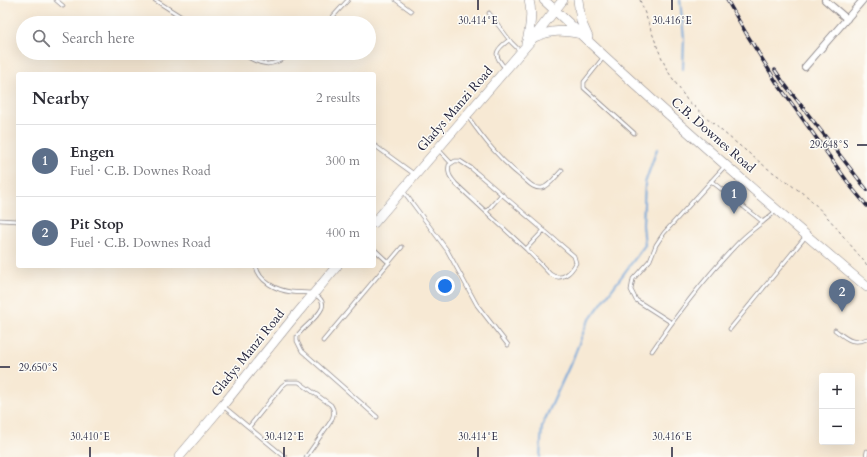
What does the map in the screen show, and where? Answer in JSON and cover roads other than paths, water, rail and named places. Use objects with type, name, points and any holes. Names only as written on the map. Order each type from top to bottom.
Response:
[{"type":"main road","points":[[523,50],[530,23],[531,12],[529,0]]},
{"type":"main road","name":"C.B. Downes Road","points":[[544,0],[726,165],[867,287]]},
{"type":"main road","name":"Gladys Manzi Road","points":[[376,221],[523,50],[563,0]]},
{"type":"main road","points":[[578,0],[581,21],[591,43]]},
{"type":"main road","points":[[533,38],[544,33],[558,30],[582,35]]},
{"type":"main road","name":"Gladys Manzi Road","points":[[179,457],[335,268]]},
{"type":"street","points":[[825,0],[847,19]]},
{"type":"street","points":[[805,67],[863,0]]},
{"type":"lane","points":[[56,0],[63,6]]},
{"type":"lane","points":[[155,0],[180,16]]},
{"type":"lane","points":[[333,16],[348,0]]},
{"type":"lane","points":[[396,0],[411,11]]},
{"type":"lane","points":[[489,13],[509,40],[523,50]]},
{"type":"lane","points":[[506,69],[497,59],[496,52],[500,46],[509,40]]},
{"type":"lane","points":[[604,56],[584,82],[584,88],[634,133]]},
{"type":"lane","points":[[252,60],[257,63],[272,64],[281,60]]},
{"type":"lane","points":[[466,115],[505,164],[535,188],[543,188],[549,184],[562,170]]},
{"type":"lane","points":[[376,146],[415,175]]},
{"type":"lane","points":[[438,149],[451,163]]},
{"type":"lane","points":[[457,160],[463,162],[574,256],[576,263],[570,272],[561,278],[555,277],[456,184],[448,171],[451,163],[457,160]]},
{"type":"lane","points":[[672,323],[636,300],[632,290],[633,279],[650,260],[656,245],[664,233],[726,165]]},
{"type":"lane","points":[[711,181],[764,222]]},
{"type":"lane","points":[[403,190],[447,250],[477,306],[508,346]]},
{"type":"lane","points":[[486,212],[502,194]]},
{"type":"lane","points":[[652,351],[692,296],[742,239],[777,210]]},
{"type":"lane","points":[[0,220],[16,221]]},
{"type":"lane","points":[[526,249],[544,230]]},
{"type":"lane","points":[[730,330],[806,235]]},
{"type":"lane","points":[[323,341],[402,247]]},
{"type":"lane","points":[[376,251],[389,263]]},
{"type":"lane","points":[[257,268],[261,278],[273,286],[291,292],[313,294],[322,299],[323,306],[317,315],[297,336],[298,346],[377,417]]},
{"type":"lane","points":[[835,330],[849,340],[855,342],[867,339]]},
{"type":"lane","points":[[249,427],[282,386],[287,382],[299,382],[331,405],[334,409],[334,416],[306,457]]},
{"type":"lane","points":[[223,405],[285,457]]},
{"type":"lane","points":[[866,457],[867,452]]},
{"type":"waterway","points":[[680,0],[684,38],[683,69]]},
{"type":"waterway","points":[[540,457],[542,426],[574,356],[587,323],[645,245],[643,225],[645,183],[657,149]]},
{"type":"railway","points":[[727,0],[777,83],[852,188],[867,206]]},
{"type":"railway","points":[[775,70],[867,190]]},
{"type":"place","name":"Engen","points":[[734,214]]},
{"type":"place","name":"Pit Stop","points":[[842,312]]}]
